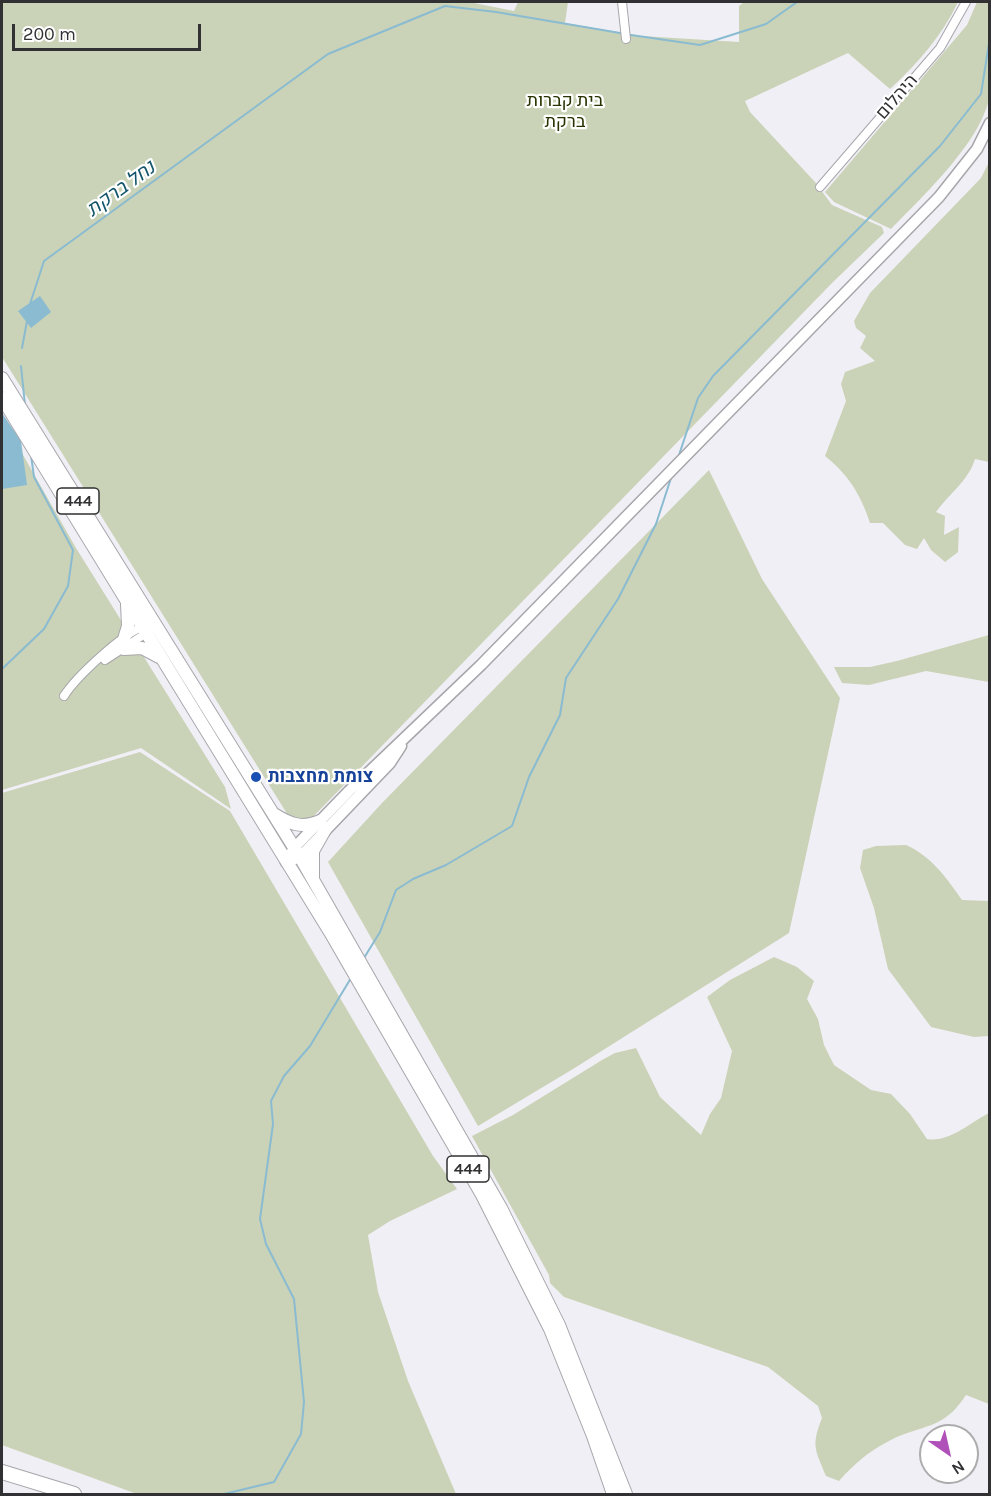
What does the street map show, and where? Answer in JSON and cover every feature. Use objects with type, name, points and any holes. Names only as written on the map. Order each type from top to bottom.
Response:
[{"type":"highway","points":[[2,1472],[74,1494]]},
{"type":"main road","points":[[286,862],[323,825],[383,757],[407,738],[939,197],[977,149],[990,123]]},
{"type":"main road","name":"444","points":[[2,378],[297,853],[507,1219],[559,1324],[626,1494]]},
{"type":"main road","name":"444","points":[[2,398],[330,932],[498,1223],[554,1338],[614,1494]]},
{"type":"main road","points":[[127,603],[128,626],[124,644],[142,648],[161,658]]},
{"type":"main road","points":[[272,813],[294,825],[323,825]]},
{"type":"main road","points":[[314,885],[314,851],[323,825]]},
{"type":"street","points":[[622,2],[626,39]]},
{"type":"street","name":"היהלום","points":[[820,187],[940,48],[966,2]]},
{"type":"street","points":[[64,696],[83,673],[156,623]]},
{"type":"green space","name":"בית קברות ברקת","points":[[2,2],[469,2],[514,11],[518,2],[568,2],[565,23],[641,36],[739,42],[739,6],[744,2],[958,2],[945,26],[928,48],[890,89],[848,53],[745,101],[750,112],[815,182],[832,205],[882,227],[884,233],[833,282],[307,823],[291,820],[2,357]]},
{"type":"green space","points":[[977,2],[989,2],[990,64],[989,98],[975,133],[933,186],[891,229],[834,202],[825,192],[967,25]]},
{"type":"green space","points":[[989,162],[989,462],[975,459],[968,474],[936,512],[945,516],[944,535],[959,527],[958,552],[945,562],[931,550],[924,538],[917,549],[905,545],[883,523],[870,523],[853,486],[825,456],[846,401],[841,384],[845,372],[875,361],[860,348],[866,336],[856,328],[854,321],[870,293],[981,178]]},
{"type":"green space","points":[[2,418],[76,548],[225,787],[231,809],[141,748],[2,790]]},
{"type":"green space","points":[[709,470],[762,579],[840,698],[789,933],[478,1126],[328,862],[382,803]]},
{"type":"green space","points":[[989,635],[989,682],[926,671],[869,685],[842,683],[834,667],[870,667]]},
{"type":"green space","points":[[140,752],[230,811],[433,1156],[457,1189],[390,1221],[368,1235],[378,1292],[408,1381],[456,1494],[137,1494],[2,1445],[2,793]]},
{"type":"green space","points":[[906,845],[931,862],[962,900],[989,901],[989,1036],[974,1037],[931,1027],[888,969],[874,908],[860,868],[863,850],[876,846]]},
{"type":"green space","points":[[774,957],[797,967],[814,981],[807,999],[818,1019],[824,1045],[834,1065],[871,1090],[891,1094],[910,1114],[927,1139],[952,1135],[989,1113],[989,1404],[966,1395],[949,1415],[933,1424],[919,1424],[919,1429],[882,1445],[850,1469],[839,1481],[826,1476],[817,1453],[816,1435],[822,1418],[818,1406],[768,1367],[564,1297],[550,1283],[549,1275],[472,1136],[513,1115],[615,1053],[636,1048],[660,1097],[701,1135],[710,1114],[721,1098],[732,1051],[707,997],[730,980]]},
{"type":"water","points":[[40,296],[51,312],[31,328],[18,311]]},
{"type":"water","points":[[2,413],[21,441],[27,485],[2,489]]},
{"type":"waterway","name":"נחל ברקת","points":[[631,35],[700,45],[766,24],[797,2]]},
{"type":"waterway","name":"נחל ברקת","points":[[30,304],[44,261],[328,54],[445,6],[496,12],[620,33]]},
{"type":"waterway","points":[[678,458],[698,398],[713,376],[940,146],[981,94],[990,37]]},
{"type":"waterway","name":"נחל ברקת","points":[[22,348],[27,321]]},
{"type":"waterway","name":"נחל ברקת","points":[[21,366],[25,405]]},
{"type":"waterway","name":"נחל ברקת","points":[[2,669],[44,629],[68,586],[73,550],[34,477],[31,455]]},
{"type":"waterway","points":[[364,958],[380,932],[396,890],[413,879],[446,865],[512,826],[529,777],[560,715],[566,678],[618,599],[656,524],[671,478]]},
{"type":"waterway","points":[[224,1494],[274,1482],[301,1434],[304,1402],[294,1299],[266,1244],[260,1219],[273,1124],[271,1101],[284,1076],[310,1046],[351,978]]},
{"type":"place","name":"צומת מחצבות","points":[[256,777]]}]
